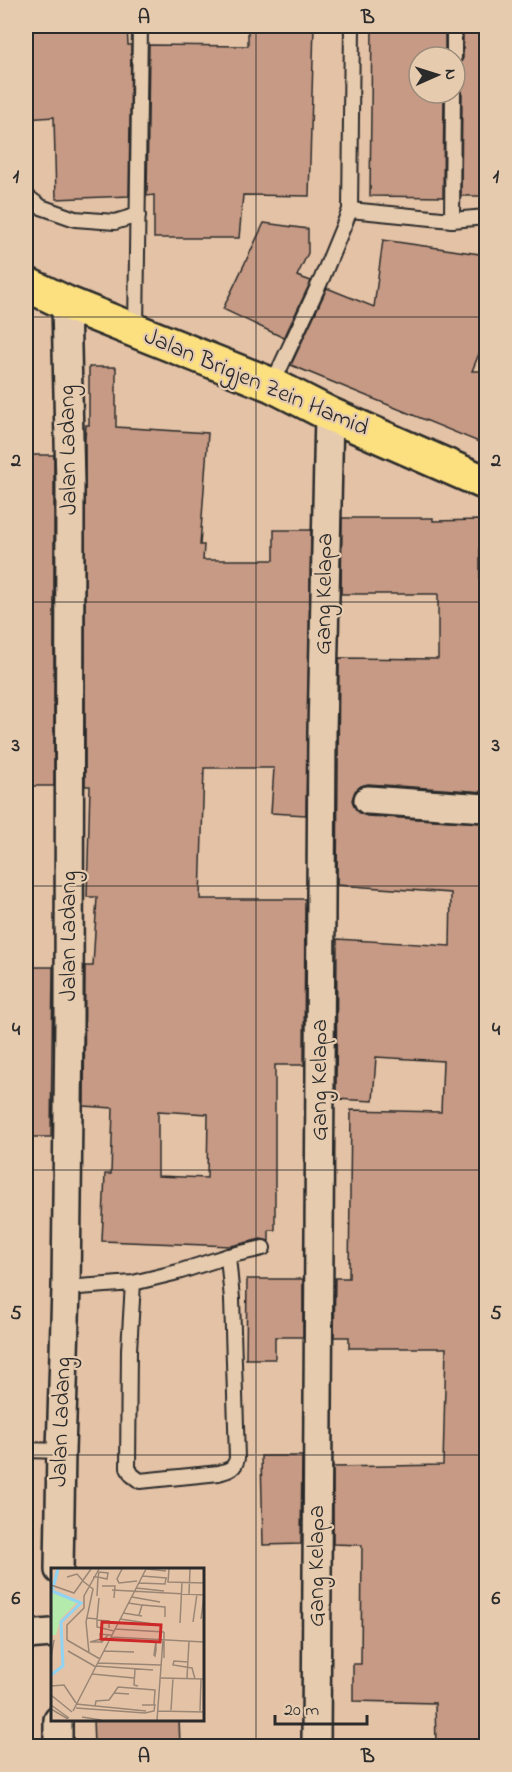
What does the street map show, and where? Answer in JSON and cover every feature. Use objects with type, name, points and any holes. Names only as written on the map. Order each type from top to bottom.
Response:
[{"type":"main road","name":"Jalan Brigjen Zein Hamid","points":[[26,284],[66,303],[272,385],[329,414],[486,483]]},
{"type":"street","name":"Jalan Ladang","points":[[59,1568],[66,1288],[70,484],[66,303]]},
{"type":"street","name":"Gang Kelapa","points":[[316,1746],[322,744],[329,414]]},
{"type":"street","points":[[368,800],[486,808]]},
{"type":"street","points":[[26,1635],[51,1633]]},
{"type":"street","points":[[58,1721],[58,1746]]},
{"type":"lane","points":[[136,331],[140,26]]},
{"type":"lane","points":[[272,385],[322,278],[350,210],[352,26]]},
{"type":"lane","points":[[454,26],[454,45]]},
{"type":"lane","points":[[452,220],[453,105]]},
{"type":"lane","points":[[26,196],[41,207],[75,219],[115,222],[138,215]]},
{"type":"lane","points":[[350,210],[452,220],[486,217]]},
{"type":"lane","points":[[66,1288],[133,1283],[263,1248]]},
{"type":"lane","points":[[133,1283],[129,1350],[128,1468],[132,1475],[140,1481],[225,1471],[236,1464],[237,1458],[232,1299],[228,1256]]},
{"type":"lane","points":[[26,1450],[61,1451]]},
{"type":"building","points":[[26,26],[127,26],[128,45],[131,45],[129,196],[56,199],[54,117],[26,119]]},
{"type":"building","points":[[248,26],[314,26],[309,196],[243,195],[239,238],[154,238],[154,195],[147,196],[149,45],[248,46]]},
{"type":"building","points":[[372,26],[445,26],[445,45],[407,45],[407,105],[444,105],[443,197],[370,196]]},
{"type":"building","points":[[463,26],[486,26],[486,196],[461,196],[462,105],[467,105],[467,45],[463,45]]},
{"type":"building","points":[[264,223],[308,229],[308,253],[297,276],[311,281],[284,338],[223,309]]},
{"type":"building","points":[[383,240],[486,255],[486,306],[481,349],[472,371],[486,371],[486,445],[291,365],[327,288],[374,307]]},
{"type":"building","points":[[89,367],[116,367],[116,427],[208,433],[200,545],[204,545],[203,560],[274,560],[274,530],[311,530],[306,815],[271,813],[274,768],[204,768],[200,899],[305,899],[304,1065],[275,1065],[275,1230],[269,1230],[269,1241],[261,1239],[231,1246],[102,1241],[105,1174],[111,1174],[113,1108],[84,1106],[85,966],[93,966],[97,897],[87,897],[90,786],[85,786],[85,439],[86,425],[89,425]],"holes":[[[158,1111],[208,1114],[207,1178],[158,1176]]]},
{"type":"building","points":[[26,455],[54,455],[54,786],[26,786]]},
{"type":"building","points":[[342,518],[480,520],[480,626],[486,626],[486,792],[368,784],[355,791],[352,800],[359,813],[367,816],[486,823],[486,1746],[436,1746],[435,1703],[353,1701],[353,1664],[361,1664],[362,1545],[333,1544],[333,1467],[443,1465],[446,1348],[349,1348],[349,1337],[334,1337],[335,1278],[349,1278],[351,1110],[441,1112],[443,1061],[376,1057],[373,1101],[336,1099],[337,939],[450,946],[451,893],[337,885],[339,658],[438,659],[438,594],[341,594]]},
{"type":"building","points":[[26,967],[53,967],[51,1137],[26,1137]]},
{"type":"building","points":[[247,1279],[303,1279],[303,1337],[275,1337],[275,1359],[246,1359]]},
{"type":"building","points":[[261,1456],[302,1456],[301,1544],[263,1545]]},
{"type":"building","points":[[93,1721],[179,1721],[180,1746],[94,1746]]}]
